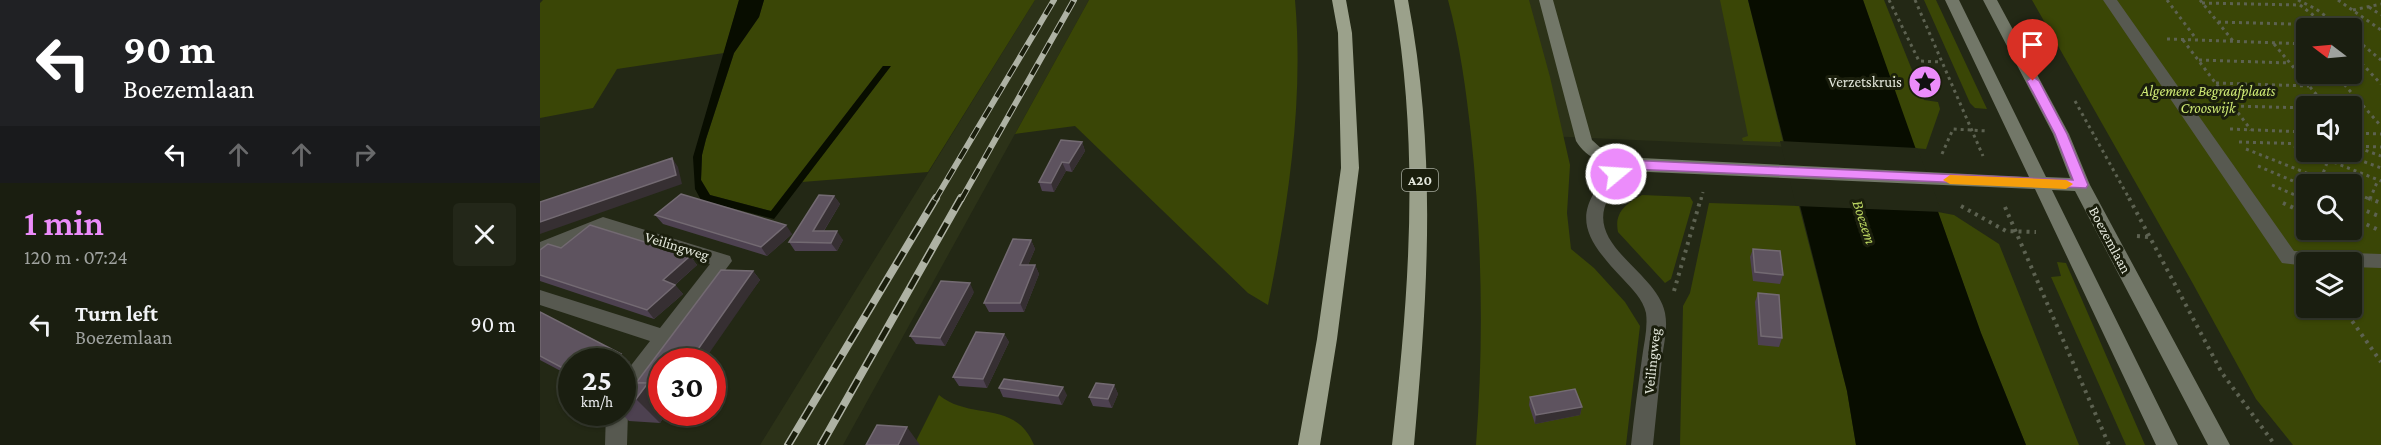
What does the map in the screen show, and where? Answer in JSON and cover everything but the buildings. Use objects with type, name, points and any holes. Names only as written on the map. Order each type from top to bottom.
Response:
[{"type":"highway","points":[[1309,445],[1350,168],[1345,33],[1339,0]]},
{"type":"highway","name":"A20","points":[[1401,0],[1410,41],[1420,173],[1412,361],[1403,445]]},
{"type":"main road","points":[[1546,0],[1584,141],[1588,148],[1604,158],[1626,165],[2081,185]]},
{"type":"main road","points":[[1952,0],[2167,445]]},
{"type":"main road","name":"Boezemlaan","points":[[1990,0],[2061,134],[2081,185],[2219,445]]},
{"type":"street","points":[[2110,0],[2289,258],[2381,261]]},
{"type":"street","name":"Veilingweg","points":[[1626,165],[1606,183],[1597,200],[1595,227],[1604,248],[1648,294],[1654,306],[1656,328],[1642,445]]},
{"type":"street","name":"Veilingweg","points":[[540,249],[603,223],[723,261],[636,375]]},
{"type":"street","points":[[540,297],[665,338]]},
{"type":"street","points":[[616,445],[617,426]]},
{"type":"path","points":[[1889,0],[1919,61],[1942,63]]},
{"type":"path","points":[[1915,0],[1971,130],[1953,129],[1943,153],[1935,158]]},
{"type":"path","points":[[2167,0],[2197,40]]},
{"type":"path","points":[[2297,0],[2316,18]]},
{"type":"path","points":[[2297,0],[2328,18]]},
{"type":"path","points":[[2338,0],[2381,30]]},
{"type":"path","points":[[2370,0],[2379,5]]},
{"type":"path","points":[[2201,1],[2233,42]]},
{"type":"path","points":[[2201,1],[2300,5]]},
{"type":"path","points":[[2353,10],[2379,5]]},
{"type":"path","points":[[2368,7],[2381,15]]},
{"type":"path","points":[[2218,22],[2296,24]]},
{"type":"path","points":[[2161,39],[2296,44]]},
{"type":"path","points":[[2183,40],[2251,130]]},
{"type":"path","points":[[2273,43],[2318,96]]},
{"type":"path","points":[[2362,43],[2381,60]]},
{"type":"path","points":[[2199,60],[2290,63]]},
{"type":"path","points":[[2362,64],[2381,84]]},
{"type":"path","points":[[2215,83],[2309,86]]},
{"type":"path","points":[[2344,84],[2381,126]]},
{"type":"path","points":[[2233,106],[2296,108]]},
{"type":"path","points":[[2226,129],[2296,132]]},
{"type":"path","points":[[2362,133],[2381,134]]},
{"type":"path","points":[[2098,140],[2222,373],[2275,445]]},
{"type":"path","points":[[2248,156],[2238,142],[2296,144]]},
{"type":"path","points":[[2289,144],[2296,147]]},
{"type":"path","points":[[2362,146],[2381,147]]},
{"type":"path","points":[[2242,147],[2308,174]]},
{"type":"path","points":[[2362,149],[2381,156]]},
{"type":"path","points":[[2362,161],[2381,168]]},
{"type":"path","points":[[2333,162],[2379,181],[2370,199]]},
{"type":"path","points":[[2262,174],[2254,165],[2296,182]]},
{"type":"path","points":[[2289,211],[2269,184],[2296,195]]},
{"type":"path","points":[[1654,306],[1677,289],[1703,191]]},
{"type":"path","points":[[2362,196],[2381,204]]},
{"type":"path","points":[[2283,203],[2296,209]]},
{"type":"path","points":[[1955,204],[1992,225],[2006,231],[2016,231],[2109,445]]},
{"type":"path","points":[[2362,209],[2381,217]]},
{"type":"path","points":[[2362,223],[2381,231]]},
{"type":"path","points":[[2350,318],[2381,362]]},
{"type":"shaded area","points":[[1035,0],[1089,0],[843,445],[760,445]]},
{"type":"shaded area","points":[[1455,0],[1785,0],[1812,148],[1501,134]]},
{"type":"green space","points":[[543,0],[739,0],[724,53],[617,69],[593,108],[540,118],[540,3]]},
{"type":"green space","points":[[764,0],[1035,0],[928,172],[802,182],[890,67],[883,66],[771,211],[710,195],[701,180],[702,155],[706,139],[734,53],[759,17]]},
{"type":"green space","points":[[1089,0],[1295,0],[1296,115],[1288,192],[1268,305],[1248,293],[1075,126],[1015,134]]},
{"type":"green space","points":[[1448,0],[1529,0],[1550,77],[1570,165],[1567,213],[1571,249],[1594,268],[1625,302],[1640,326],[1626,445],[1476,445],[1481,329],[1478,212],[1465,84]]},
{"type":"green space","points":[[1720,0],[1748,0],[1783,142],[1743,141],[1742,138],[1748,136]]},
{"type":"green space","points":[[1863,0],[1884,0],[1924,100],[1938,102],[1940,109],[1926,149],[1914,148]]},
{"type":"green space","points":[[1924,0],[1936,0],[1987,109],[1975,108],[1970,103]]},
{"type":"green space","name":"Algemene Begraafplaats Crooswijk","points":[[2032,0],[2381,0],[2381,445],[2293,445],[2256,399]]},
{"type":"green space","points":[[1642,195],[1690,197],[1693,202],[1671,279],[1665,283],[1618,232],[1618,219],[1622,209]]},
{"type":"green space","points":[[1709,203],[1799,206],[1847,391],[1856,445],[1680,445],[1683,306],[1690,293]]},
{"type":"green space","points":[[1938,212],[1954,215],[1999,244],[2079,445],[2026,445],[1981,333]]},
{"type":"green space","points":[[2057,262],[2066,263],[2145,445],[2126,445],[2051,277],[2061,276]]},
{"type":"green space","points":[[939,395],[951,403],[991,412],[1016,421],[1026,431],[1034,445],[914,445]]},
{"type":"water","points":[[739,0],[764,0],[759,17],[734,53],[706,139],[702,155],[701,180],[710,195],[771,211],[883,66],[891,66],[774,219],[701,200],[695,189],[693,157]]},
{"type":"water","name":"Boezem","points":[[1748,0],[1863,0],[1981,333],[2026,445],[1856,445],[1847,391]]},
{"type":"pier","points":[[1780,141],[1917,148],[1942,212],[1796,206]]},
{"type":"railway","points":[[935,200],[1054,0]]},
{"type":"railway","points":[[961,200],[1074,0]]},
{"type":"railway","points":[[788,445],[936,198]]},
{"type":"railway","points":[[821,445],[961,198]]},
{"type":"slow traffic","points":[[1950,180],[2066,184]]},
{"type":"place","name":"Verzetskruis","points":[[1925,82]]},
{"type":"route","points":[[1616,174],[1626,165],[2081,185],[2061,134],[2033,81]]}]
